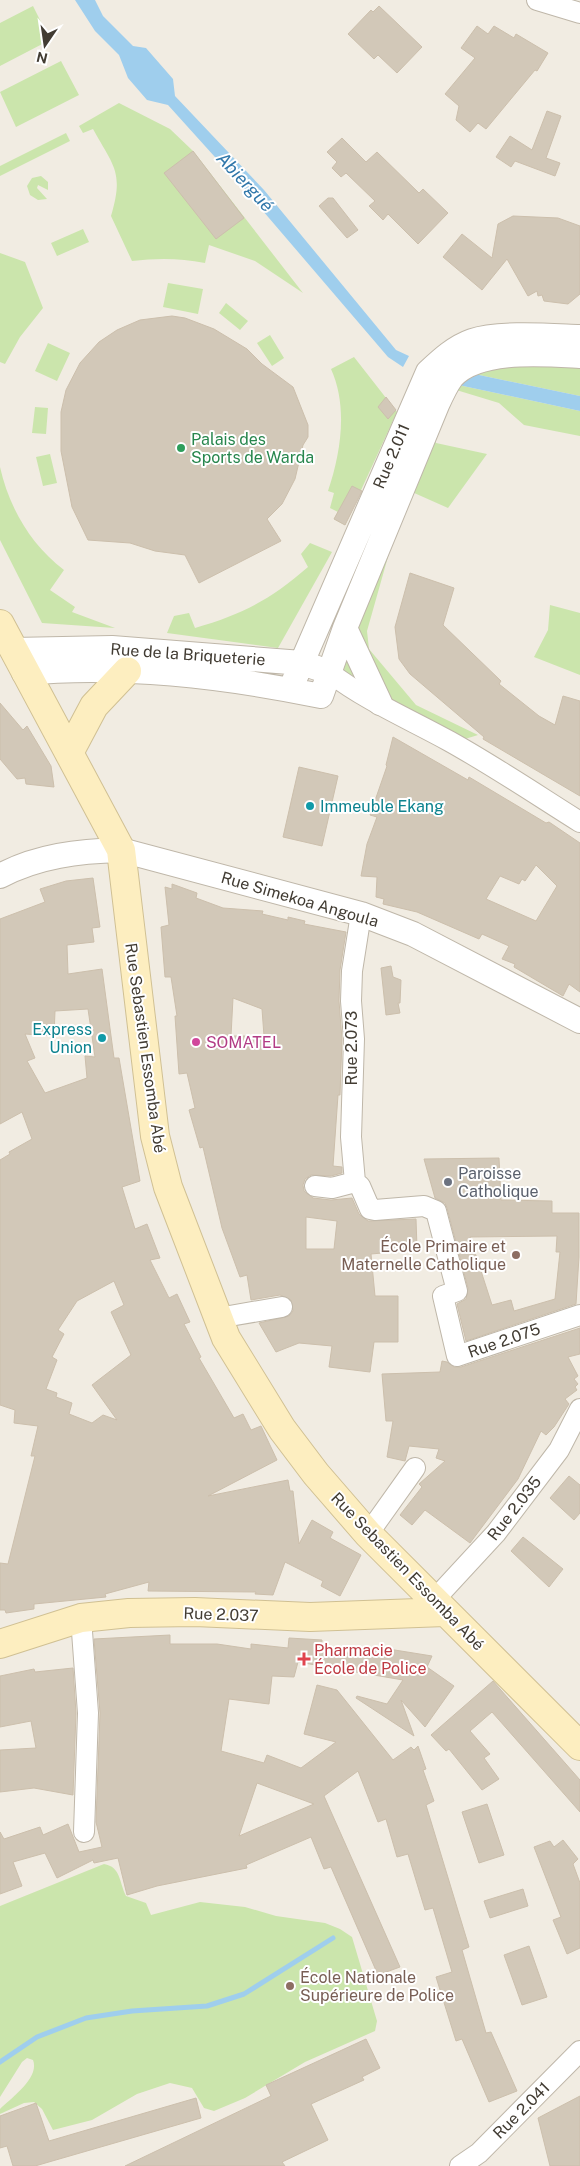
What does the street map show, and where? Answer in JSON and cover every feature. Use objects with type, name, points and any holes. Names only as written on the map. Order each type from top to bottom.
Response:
[{"type":"main road","name":"Rue Sebastien Essomba Abé","points":[[0,624],[121,850],[155,1136],[168,1187],[226,1338],[282,1430],[316,1474],[368,1534],[579,1743]]},
{"type":"main road","points":[[69,753],[94,706],[128,671]]},
{"type":"main road","name":"Rue 2.037","points":[[0,1644],[81,1618],[129,1613],[195,1612],[310,1618],[440,1605]]},
{"type":"street","points":[[537,0],[580,13]]},
{"type":"street","name":"Rue 2.011","points":[[290,690],[428,372],[448,354],[472,341],[496,337],[580,337]]},
{"type":"street","name":"Rue 2.011","points":[[321,696],[345,628],[437,404],[452,378],[479,360],[499,356],[580,356]]},
{"type":"street","points":[[269,660],[293,647],[322,615]]},
{"type":"street","points":[[345,628],[380,703]]},
{"type":"street","name":"Rue de la Briqueterie","points":[[19,662],[112,648],[302,663],[330,673],[356,692],[380,703],[452,743],[580,822]]},
{"type":"street","name":"Rue de la Briqueterie","points":[[19,662],[84,670],[168,673],[321,696],[356,692]]},
{"type":"street","name":"Rue Simekoa Angoula","points":[[0,876],[18,866],[80,851],[121,850],[361,914],[413,934],[580,1021]]},
{"type":"street","name":"Rue 2.073","points":[[355,1182],[351,1137],[354,1039],[351,1000],[352,970],[361,914]]},
{"type":"street","points":[[315,1186],[332,1188],[355,1182]]},
{"type":"street","name":"Rue 2.075","points":[[355,1182],[360,1186],[370,1208],[375,1210],[424,1206],[436,1211],[457,1291],[443,1296],[457,1356],[580,1315]]},
{"type":"street","points":[[218,1318],[282,1307]]},
{"type":"street","name":"Rue 2.035","points":[[440,1605],[559,1450],[580,1409]]},
{"type":"street","points":[[368,1534],[415,1468]]},
{"type":"street","points":[[81,1618],[88,1713],[84,1832]]},
{"type":"street","name":"Rue 2.041","points":[[460,2166],[479,2153],[580,2051]]},
{"type":"green space","points":[[33,6],[50,40],[0,66],[0,23]]},
{"type":"green space","points":[[61,61],[79,95],[16,127],[0,92]]},
{"type":"green space","points":[[119,103],[170,129],[193,151],[303,293],[255,261],[209,245],[205,263],[168,259],[132,261],[111,216],[117,189],[115,170],[93,129],[83,133],[79,126]]},
{"type":"green space","points":[[66,133],[70,141],[0,176],[0,166]]},
{"type":"green space","points":[[41,176],[48,182],[48,190],[38,185],[37,188],[47,199],[38,200],[30,195],[27,186],[32,178]]},
{"type":"green space","points":[[83,229],[89,242],[57,256],[51,243]]},
{"type":"green space","points":[[0,253],[25,262],[43,308],[20,337],[5,364],[0,362]]},
{"type":"green space","points":[[168,283],[203,289],[198,314],[163,307]]},
{"type":"green space","points":[[226,303],[248,321],[240,330],[219,313]]},
{"type":"green space","points":[[270,335],[284,358],[272,366],[257,343]]},
{"type":"green space","points":[[48,343],[70,353],[57,381],[35,371]]},
{"type":"green space","points":[[580,356],[580,396],[460,371]]},
{"type":"green space","points":[[354,357],[397,412],[345,525],[334,519],[338,512],[330,508],[334,493],[328,491],[333,476],[341,430],[340,398],[331,369]]},
{"type":"green space","points":[[449,383],[580,411],[580,436],[524,425],[499,403],[453,389],[434,433],[436,443],[487,454],[448,508],[412,492],[395,532],[367,631],[369,649],[416,705],[478,735],[452,743],[330,673]]},
{"type":"green space","points":[[35,407],[48,408],[46,434],[32,433]]},
{"type":"green space","points":[[50,454],[57,483],[43,486],[36,457]]},
{"type":"green space","points":[[0,467],[15,510],[31,537],[64,570],[50,590],[75,607],[72,612],[115,628],[42,623],[0,540]]},
{"type":"green space","points":[[310,543],[332,552],[278,648],[167,633],[174,616],[189,613],[195,628],[228,617],[268,597],[308,567],[301,554]]},
{"type":"green space","points":[[550,605],[580,613],[580,675],[534,657],[548,630]]},
{"type":"green space","points":[[104,1864],[114,1868],[117,1872],[126,1896],[146,1903],[151,1915],[200,1902],[245,1907],[276,1916],[325,1923],[340,1929],[352,1937],[377,2021],[375,2031],[305,2062],[245,2098],[214,2111],[204,2108],[192,2088],[170,2083],[137,2094],[92,2120],[53,2130],[42,2109],[34,2102],[24,2103],[0,2114],[0,2109],[29,2081],[34,2067],[33,2060],[27,2058],[22,2062],[0,2097],[0,1906]]},
{"type":"water","name":"Abiergué","points":[[75,0],[95,0],[103,16],[133,46],[146,48],[173,79],[175,96],[264,190],[396,350],[409,356],[403,367],[388,357],[251,197],[168,105],[147,100],[128,78],[119,55],[95,31]]},
{"type":"water","points":[[460,371],[580,396],[580,411],[449,383]]},
{"type":"building","points":[[379,6],[422,47],[397,73],[378,55],[374,59],[348,34],[371,10],[373,12]]},
{"type":"building","points":[[477,26],[488,34],[494,26],[514,38],[516,34],[548,53],[537,71],[535,70],[486,129],[478,123],[470,132],[456,120],[459,106],[445,94],[475,58],[461,48]]},
{"type":"building","points":[[547,111],[561,116],[546,158],[560,163],[555,176],[515,161],[511,167],[496,157],[510,136],[532,150]]},
{"type":"building","points":[[342,138],[366,162],[377,152],[419,193],[423,189],[448,213],[418,244],[388,214],[383,220],[369,206],[375,201],[346,173],[341,177],[332,168],[337,162],[327,152]]},
{"type":"building","points":[[193,151],[244,218],[216,239],[164,173]]},
{"type":"building","points":[[328,198],[333,198],[358,230],[347,238],[319,206]]},
{"type":"building","points":[[513,216],[558,218],[580,226],[580,294],[568,304],[544,301],[542,295],[538,296],[537,291],[528,296],[507,259],[482,290],[443,257],[462,234],[492,258],[498,224]]},
{"type":"building","name":"Palais des Sports de Warda","points":[[172,316],[185,318],[214,329],[247,349],[262,364],[293,387],[308,425],[308,437],[303,445],[295,479],[282,504],[267,519],[281,541],[199,583],[185,555],[155,551],[130,543],[88,540],[72,507],[61,451],[61,412],[66,390],[80,363],[99,342],[117,330],[140,320]]},
{"type":"building","points":[[386,397],[396,410],[388,419],[378,407]]},
{"type":"building","points":[[352,486],[362,491],[345,525],[334,519]]},
{"type":"building","points":[[410,573],[454,588],[443,625],[501,681],[499,684],[539,716],[555,725],[563,696],[580,701],[580,796],[483,739],[484,737],[410,674],[399,659],[395,627]]},
{"type":"building","points":[[0,703],[23,730],[27,726],[51,766],[54,787],[26,784],[25,778],[17,779],[0,759]]},
{"type":"building","points":[[393,737],[468,780],[469,777],[546,823],[549,822],[580,843],[580,992],[569,984],[563,996],[514,967],[515,964],[502,959],[509,946],[482,934],[479,939],[417,912],[383,904],[384,899],[376,897],[377,877],[361,876],[367,844],[377,817],[370,815]],"holes":[[[536,865],[557,886],[536,921],[486,899],[500,876],[519,884],[522,879],[525,881]]]},
{"type":"building","name":"Immeuble Ekang","points":[[299,767],[338,776],[322,846],[283,837]]},
{"type":"building","points":[[93,878],[100,927],[92,928],[94,942],[67,945],[68,974],[102,969],[114,1058],[119,1058],[140,1181],[122,1187],[135,1229],[147,1224],[160,1258],[150,1260],[169,1298],[177,1294],[190,1322],[184,1324],[201,1357],[199,1358],[234,1418],[243,1414],[251,1430],[261,1426],[277,1460],[208,1496],[288,1480],[290,1491],[293,1491],[299,1544],[312,1520],[333,1532],[330,1538],[361,1555],[340,1596],[321,1586],[323,1581],[285,1562],[273,1595],[255,1594],[256,1592],[148,1591],[149,1582],[105,1594],[106,1597],[34,1604],[34,1609],[6,1613],[5,1610],[0,1610],[0,1563],[8,1564],[35,1456],[31,1456],[38,1426],[14,1423],[15,1410],[0,1405],[0,1160],[10,1154],[9,1152],[32,1139],[22,1112],[0,1124],[0,919],[45,902],[40,889],[66,881]],"holes":[[[88,1009],[95,1057],[85,1056],[87,1078],[45,1093],[27,1061],[35,1058],[25,1034],[54,1036],[55,1011]],[[114,1281],[124,1305],[111,1312],[131,1355],[92,1385],[117,1420],[103,1415],[92,1423],[69,1414],[72,1403],[56,1397],[57,1393],[46,1389],[57,1360],[52,1357],[64,1334],[58,1330],[77,1301]]]},
{"type":"building","points":[[172,884],[197,893],[196,898],[223,908],[263,911],[262,914],[288,920],[288,917],[305,921],[304,924],[346,932],[340,970],[339,1001],[342,1039],[340,1095],[338,1095],[333,1166],[342,1167],[342,1173],[331,1176],[311,1175],[305,1179],[303,1185],[304,1191],[313,1198],[331,1200],[352,1198],[359,1214],[368,1221],[416,1219],[417,1248],[393,1248],[393,1252],[371,1254],[375,1296],[398,1296],[398,1342],[374,1342],[370,1372],[329,1367],[332,1346],[299,1343],[276,1352],[259,1323],[289,1316],[293,1311],[291,1300],[280,1295],[251,1300],[247,1275],[240,1277],[222,1228],[203,1147],[200,1148],[189,1110],[195,1108],[187,1073],[179,1074],[175,1016],[177,1016],[171,977],[165,977],[161,927],[169,925],[165,887],[172,889]],"holes":[[[233,998],[262,1009],[264,1036],[231,1036]],[[306,1217],[337,1221],[334,1249],[306,1249]]]},
{"type":"building","points":[[391,966],[393,977],[401,980],[400,1003],[398,1003],[400,1013],[386,1015],[381,968]]},
{"type":"building","points":[[499,1158],[501,1200],[552,1201],[552,1213],[579,1213],[576,1304],[466,1341],[457,1304],[466,1299],[468,1288],[447,1208],[445,1203],[435,1198],[424,1159]],"holes":[[[557,1236],[556,1252],[560,1252],[555,1299],[514,1311],[511,1300],[492,1305],[470,1237]]]},
{"type":"building","points":[[580,1328],[580,1354],[568,1357],[578,1376],[574,1379],[578,1384],[575,1387],[577,1390],[565,1399],[569,1404],[554,1427],[546,1435],[541,1431],[518,1479],[470,1543],[425,1510],[412,1525],[400,1515],[422,1487],[419,1484],[445,1461],[436,1458],[439,1449],[409,1446],[405,1461],[387,1457],[393,1421],[386,1421],[382,1374],[440,1372],[442,1361],[454,1367],[461,1367]]},
{"type":"building","points":[[569,1476],[580,1485],[580,1513],[574,1520],[550,1498]]},
{"type":"building","points":[[523,1537],[563,1569],[549,1587],[511,1551]]},
{"type":"building","points":[[170,1635],[170,1644],[217,1644],[251,1649],[251,1644],[288,1648],[289,1638],[322,1640],[322,1652],[375,1654],[376,1647],[432,1656],[427,1667],[454,1686],[425,1727],[401,1700],[414,1736],[356,1698],[357,1696],[387,1704],[403,1680],[298,1662],[294,1677],[272,1676],[269,1704],[229,1699],[221,1751],[264,1763],[267,1755],[301,1768],[336,1742],[304,1734],[317,1685],[337,1690],[393,1760],[411,1747],[414,1750],[418,1746],[426,1769],[423,1770],[434,1801],[426,1805],[469,1947],[462,1950],[486,2033],[491,2032],[517,2091],[489,2102],[462,2039],[456,2041],[436,1977],[452,1972],[433,1908],[425,1910],[408,1854],[397,1857],[386,1819],[378,1822],[358,1771],[324,1796],[400,1967],[378,1975],[331,1867],[324,1869],[311,1837],[246,1865],[247,1868],[157,1886],[127,1895],[118,1858],[94,1863],[93,1860],[57,1878],[45,1853],[13,1862],[22,1886],[0,1894],[0,1832],[4,1839],[40,1827],[43,1835],[68,1824],[79,1852],[102,1847],[96,1822],[100,1713],[94,1639]],"holes":[[[257,1783],[314,1804],[239,1836]]]},
{"type":"building","points":[[73,1668],[76,1713],[73,1795],[34,1788],[0,1792],[0,1750],[36,1748],[31,1721],[0,1727],[0,1676],[34,1669],[35,1672]]},
{"type":"building","points":[[493,1681],[580,1780],[580,1812],[492,1712],[470,1731],[490,1754],[484,1758],[499,1779],[482,1790],[449,1749],[446,1751],[431,1735]]},
{"type":"building","points":[[487,1804],[504,1855],[479,1863],[462,1812]]},
{"type":"building","points":[[563,1840],[578,1859],[573,1864],[580,1883],[580,1948],[567,1954],[553,1920],[561,1917],[534,1847],[550,1841],[554,1847]]},
{"type":"building","points":[[523,1889],[528,1906],[490,1918],[484,1901]]},
{"type":"building","points":[[529,1946],[547,1997],[522,2005],[504,1955]]},
{"type":"building","points":[[366,2039],[380,2068],[362,2077],[364,2080],[311,2104],[328,2140],[282,2162],[285,2166],[125,2166],[271,2096],[266,2085]]},
{"type":"building","points":[[580,2096],[580,2166],[550,2166],[538,2118]]},
{"type":"building","points":[[196,2098],[201,2118],[35,2166],[13,2166],[7,2146],[0,2148],[0,2116],[36,2103],[49,2141]]},
{"type":"waterway","points":[[0,2062],[37,2037],[86,2018],[132,2011],[207,2006],[244,1994],[333,1938]]},
{"type":"place","name":"Palais des Sports de Warda","points":[[181,448]]},
{"type":"place","name":"Immeuble Ekang","points":[[310,806]]},
{"type":"place","name":"Express Union","points":[[102,1038]]},
{"type":"place","name":"SOMATEL","points":[[196,1042]]},
{"type":"place","name":"Paroisse Catholique","points":[[448,1182]]},
{"type":"place","name":"École Primaire et Maternelle Catholique","points":[[516,1255]]},
{"type":"place","name":"Pharmacie École de Police","points":[[304,1659]]},
{"type":"place","name":"École Nationale Supérieure de Police","points":[[290,1986]]}]
